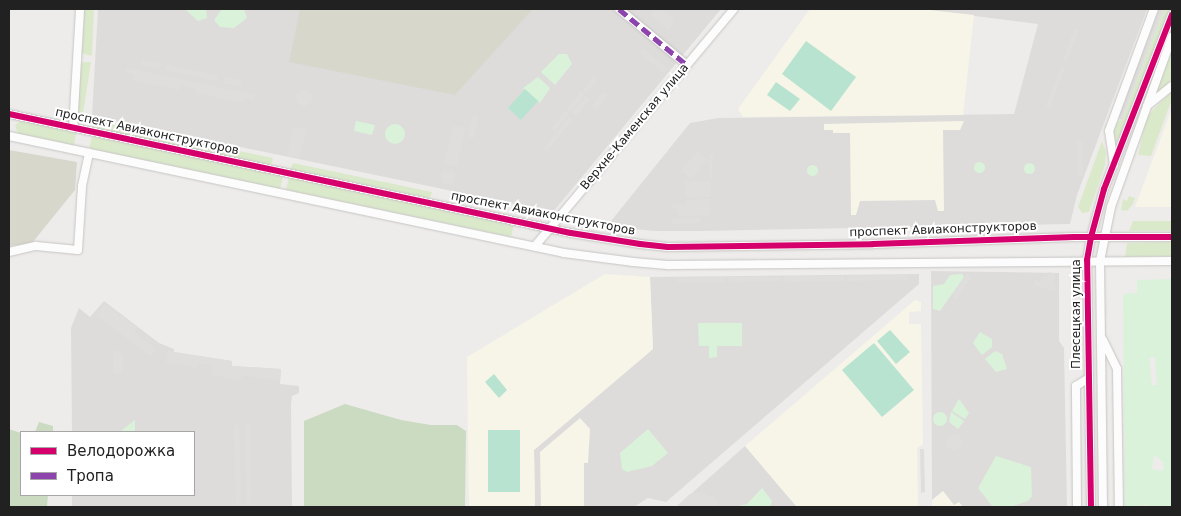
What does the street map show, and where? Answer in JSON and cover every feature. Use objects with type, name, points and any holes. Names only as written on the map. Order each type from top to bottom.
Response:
[{"type":"street","points":[[73,128],[80,9]]},
{"type":"street","points":[[619,9],[687,65]]},
{"type":"street","name":"Верхне-Каменская улица","points":[[535,246],[734,9]]},
{"type":"street","points":[[1114,165],[1109,130],[1154,9]]},
{"type":"street","name":"Плесецкая улица","points":[[1091,507],[1088,260],[1091,237],[1114,165],[1172,15]]},
{"type":"street","name":"Плесецкая улица","points":[[1103,507],[1100,261],[1111,207],[1172,37]]},
{"type":"street","points":[[1146,107],[1172,86]]},
{"type":"street","name":"проспект Авиаконструкторов","points":[[9,114],[551,228],[668,246],[873,244],[1105,236],[1172,237]]},
{"type":"street","points":[[9,136],[535,246],[612,260],[670,265],[1088,260],[1172,261]]},
{"type":"street","points":[[9,252],[36,246],[78,250],[82,186],[89,153]]},
{"type":"street","points":[[1101,337],[1117,369],[1119,507]]},
{"type":"street","points":[[1077,507],[1076,386],[1089,378]]},
{"type":"shaded area","points":[[98,9],[721,9],[553,212],[92,116]]},
{"type":"shaded area","points":[[300,9],[533,9],[455,95],[289,62]]},
{"type":"shaded area","points":[[656,9],[661,9],[674,20],[670,31],[651,15]]},
{"type":"shaded area","points":[[810,9],[920,9],[974,15],[963,115],[743,117],[738,109]]},
{"type":"shaded area","points":[[920,9],[1147,9],[1077,195],[1070,224],[702,231],[654,231],[607,226],[690,123],[718,118],[1014,114],[1038,24]]},
{"type":"shaded area","points":[[1159,9],[1164,9],[1122,120],[1118,118]]},
{"type":"shaded area","points":[[1074,29],[1079,30],[1067,62],[1063,61]]},
{"type":"shaded area","points":[[643,49],[668,69],[664,73],[640,53]]},
{"type":"shaded area","points":[[142,60],[161,64],[159,69],[141,65]]},
{"type":"shaded area","points":[[167,65],[218,76],[217,81],[166,70]]},
{"type":"shaded area","points":[[1061,66],[1065,67],[1050,108],[1046,107]]},
{"type":"shaded area","points":[[127,68],[255,95],[254,100],[244,98],[243,103],[195,93],[196,89],[181,85],[180,90],[133,80],[134,74],[126,72]]},
{"type":"shaded area","points":[[593,76],[598,80],[587,93],[583,90]]},
{"type":"shaded area","points":[[226,77],[242,81],[241,86],[224,83]]},
{"type":"shaded area","points":[[304,90],[310,92],[312,98],[310,104],[304,106],[298,104],[296,98],[298,92]]},
{"type":"shaded area","points":[[581,91],[585,94],[570,112],[567,109]]},
{"type":"shaded area","points":[[603,92],[608,96],[596,110],[592,106]]},
{"type":"shaded area","points":[[586,96],[590,99],[576,116],[572,113]]},
{"type":"shaded area","points":[[1172,108],[1172,207],[1135,207]]},
{"type":"shaded area","points":[[565,111],[569,114],[554,132],[550,129]]},
{"type":"shaded area","points":[[473,116],[478,117],[474,138],[468,137]]},
{"type":"shaded area","points":[[569,117],[573,120],[559,136],[556,133]]},
{"type":"shaded area","points":[[964,121],[960,130],[943,130],[944,211],[938,211],[935,200],[860,201],[856,215],[851,215],[850,133],[833,133],[833,130],[824,130],[824,124]]},
{"type":"shaded area","points":[[453,126],[465,128],[457,166],[444,163]]},
{"type":"shaded area","points":[[293,127],[306,129],[300,158],[287,156]]},
{"type":"shaded area","points":[[555,134],[559,137],[547,152],[543,149]]},
{"type":"shaded area","points":[[1077,141],[1082,141],[1083,176],[1078,176]]},
{"type":"shaded area","points":[[9,150],[77,162],[75,190],[32,243],[9,246]]},
{"type":"shaded area","points":[[697,151],[707,160],[691,179],[681,171]]},
{"type":"shaded area","points":[[709,154],[713,154],[710,197],[687,198],[684,182],[710,181]]},
{"type":"shaded area","points":[[448,170],[453,172],[455,177],[453,182],[448,184],[443,182],[441,177],[443,172]]},
{"type":"shaded area","points":[[710,199],[710,215],[678,216],[678,209],[673,209],[672,203],[686,204],[687,200]]},
{"type":"shaded area","points":[[672,218],[700,218],[700,223],[672,224]]},
{"type":"shaded area","points":[[931,271],[1059,273],[1059,341],[1064,348],[1067,507],[932,507]]},
{"type":"shaded area","points":[[1049,272],[1056,274],[1053,285],[1058,287],[1056,292],[1034,285],[1035,280],[1040,282],[1042,276],[1048,277]]},
{"type":"shaded area","points":[[605,274],[650,277],[653,349],[534,450],[535,507],[469,507],[467,357]]},
{"type":"shaded area","points":[[919,274],[919,284],[666,502],[648,498],[634,507],[535,507],[534,450],[653,349],[650,277]]},
{"type":"shaded area","points":[[967,274],[972,277],[956,299],[952,296]]},
{"type":"shaded area","points":[[908,275],[908,280],[847,281],[847,276]]},
{"type":"shaded area","points":[[785,276],[844,276],[844,281],[785,282]]},
{"type":"shaded area","points":[[725,277],[725,282],[677,282],[677,278]]},
{"type":"shaded area","points":[[728,277],[781,277],[781,281],[729,282]]},
{"type":"shaded area","points":[[915,300],[921,302],[921,311],[909,312],[909,324],[921,324],[923,444],[917,448],[918,507],[797,507],[745,446]]},
{"type":"shaded area","points":[[104,301],[159,343],[174,349],[174,352],[232,361],[232,366],[281,369],[280,384],[299,386],[299,393],[292,396],[291,405],[292,507],[72,507],[72,496],[195,496],[195,431],[72,431],[71,328],[79,308],[90,317]]},
{"type":"shaded area","points":[[105,304],[137,328],[134,332],[156,349],[150,356],[96,315]]},
{"type":"shaded area","points":[[113,349],[123,354],[123,373],[113,373]]},
{"type":"shaded area","points":[[168,351],[232,361],[232,366],[281,369],[280,381],[242,375],[241,380],[211,375],[212,365],[199,363],[197,368],[166,362]]},
{"type":"shaded area","points":[[580,418],[590,429],[588,463],[584,463],[584,507],[541,507],[540,452]]},
{"type":"shaded area","points":[[234,425],[239,425],[241,505],[236,505]]},
{"type":"shaded area","points":[[246,425],[250,425],[251,505],[246,505]]},
{"type":"shaded area","points":[[951,434],[957,434],[962,439],[960,448],[951,450],[946,445],[946,439]]},
{"type":"shaded area","points":[[745,446],[797,507],[676,507]]},
{"type":"shaded area","points":[[920,449],[924,449],[925,492],[921,493]]},
{"type":"shaded area","points":[[943,491],[954,505],[959,502],[963,507],[932,507],[932,500]]},
{"type":"shaded area","points":[[704,492],[708,497],[714,495],[719,507],[676,507],[690,494]]},
{"type":"green space","points":[[83,9],[94,9],[92,56],[81,53]]},
{"type":"green space","points":[[185,9],[206,9],[207,18],[198,21]]},
{"type":"green space","points":[[222,9],[244,9],[247,18],[234,28],[220,27],[214,20]]},
{"type":"green space","points":[[1164,9],[1171,9],[1127,125],[1115,145],[1113,132],[1117,122],[1122,119]]},
{"type":"green space","points":[[806,41],[856,77],[831,111],[782,74]]},
{"type":"green space","points":[[1172,47],[1172,79],[1155,95]]},
{"type":"green space","points":[[559,54],[567,54],[572,64],[555,85],[541,72]]},
{"type":"green space","points":[[91,62],[83,114],[76,112],[80,64]]},
{"type":"green space","points":[[538,77],[550,88],[540,103],[523,88]]},
{"type":"green space","points":[[776,82],[800,99],[790,111],[767,95]]},
{"type":"green space","points":[[525,89],[538,101],[521,120],[508,108]]},
{"type":"green space","points":[[1172,91],[1172,99],[1151,156],[1138,155],[1147,116]]},
{"type":"green space","points":[[21,121],[76,133],[74,146],[18,134],[15,125]]},
{"type":"green space","points":[[356,121],[375,125],[372,135],[354,131]]},
{"type":"green space","points":[[100,122],[273,158],[272,163],[269,165],[93,128]]},
{"type":"green space","points":[[395,124],[402,127],[405,134],[402,141],[395,144],[388,141],[385,134],[388,127]]},
{"type":"green space","points":[[92,136],[283,176],[280,189],[89,149]]},
{"type":"green space","points":[[1102,141],[1106,152],[1105,165],[1089,212],[1082,213],[1078,207]]},
{"type":"green space","points":[[979,161],[985,167],[979,173],[973,167]]},
{"type":"green space","points":[[1029,162],[1035,168],[1029,174],[1023,168]]},
{"type":"green space","points":[[293,163],[432,192],[429,198],[290,169]]},
{"type":"green space","points":[[812,164],[818,170],[812,176],[806,170]]},
{"type":"green space","points":[[289,177],[514,224],[511,237],[286,190]]},
{"type":"green space","points":[[1129,196],[1135,198],[1133,204],[1127,211],[1121,210],[1123,199],[1127,201]]},
{"type":"green space","points":[[1133,221],[1172,221],[1172,231],[1129,231]]},
{"type":"green space","points":[[1172,242],[1172,256],[1125,257],[1127,243]]},
{"type":"green space","points":[[962,274],[964,277],[940,311],[933,309],[933,286],[944,284],[950,275]]},
{"type":"green space","points":[[1172,279],[1172,507],[1148,507],[1148,505],[1125,507],[1123,294],[1137,293],[1137,280]],"holes":[[[1155,357],[1157,385],[1152,385],[1149,358]],[[1154,455],[1164,463],[1163,471],[1152,469]]]},
{"type":"green space","points":[[698,323],[742,323],[742,346],[717,346],[717,357],[709,358],[709,346],[699,346]]},
{"type":"green space","points":[[890,330],[910,352],[896,364],[877,341]]},
{"type":"green space","points":[[980,332],[992,339],[992,347],[982,355],[973,343]]},
{"type":"green space","points":[[874,343],[914,390],[882,417],[842,370]]},
{"type":"green space","points":[[995,351],[1002,354],[1007,369],[996,372],[985,359]]},
{"type":"green space","points":[[494,374],[507,390],[499,398],[485,382]]},
{"type":"green space","points":[[959,399],[969,413],[965,419],[952,411]]},
{"type":"green space","points":[[345,404],[401,420],[431,425],[457,425],[466,431],[465,507],[304,507],[304,421]]},
{"type":"green space","points":[[937,412],[943,412],[947,419],[943,426],[937,426],[933,422],[933,416]]},
{"type":"green space","points":[[951,412],[964,421],[958,429],[949,422]]},
{"type":"green space","points":[[135,420],[135,431],[122,430]]},
{"type":"green space","points":[[39,422],[53,426],[53,431],[35,431]]},
{"type":"green space","points":[[9,429],[20,433],[20,496],[48,496],[47,507],[9,507]]},
{"type":"green space","points":[[648,429],[668,453],[652,466],[627,472],[622,469],[620,453]]},
{"type":"green space","points":[[488,430],[520,430],[520,492],[488,492]]},
{"type":"green space","points":[[996,456],[1031,467],[1032,496],[1028,501],[1010,507],[993,507],[978,488]]},
{"type":"green space","points":[[762,488],[772,501],[770,507],[735,507],[747,504]]},
{"type":"marked path","points":[[619,9],[687,65]]},
{"type":"cycle path","points":[[1091,507],[1087,260],[1104,189],[1172,15]]},
{"type":"cycle path","points":[[9,114],[571,233],[668,247],[873,244],[1074,237],[1172,237]]}]
